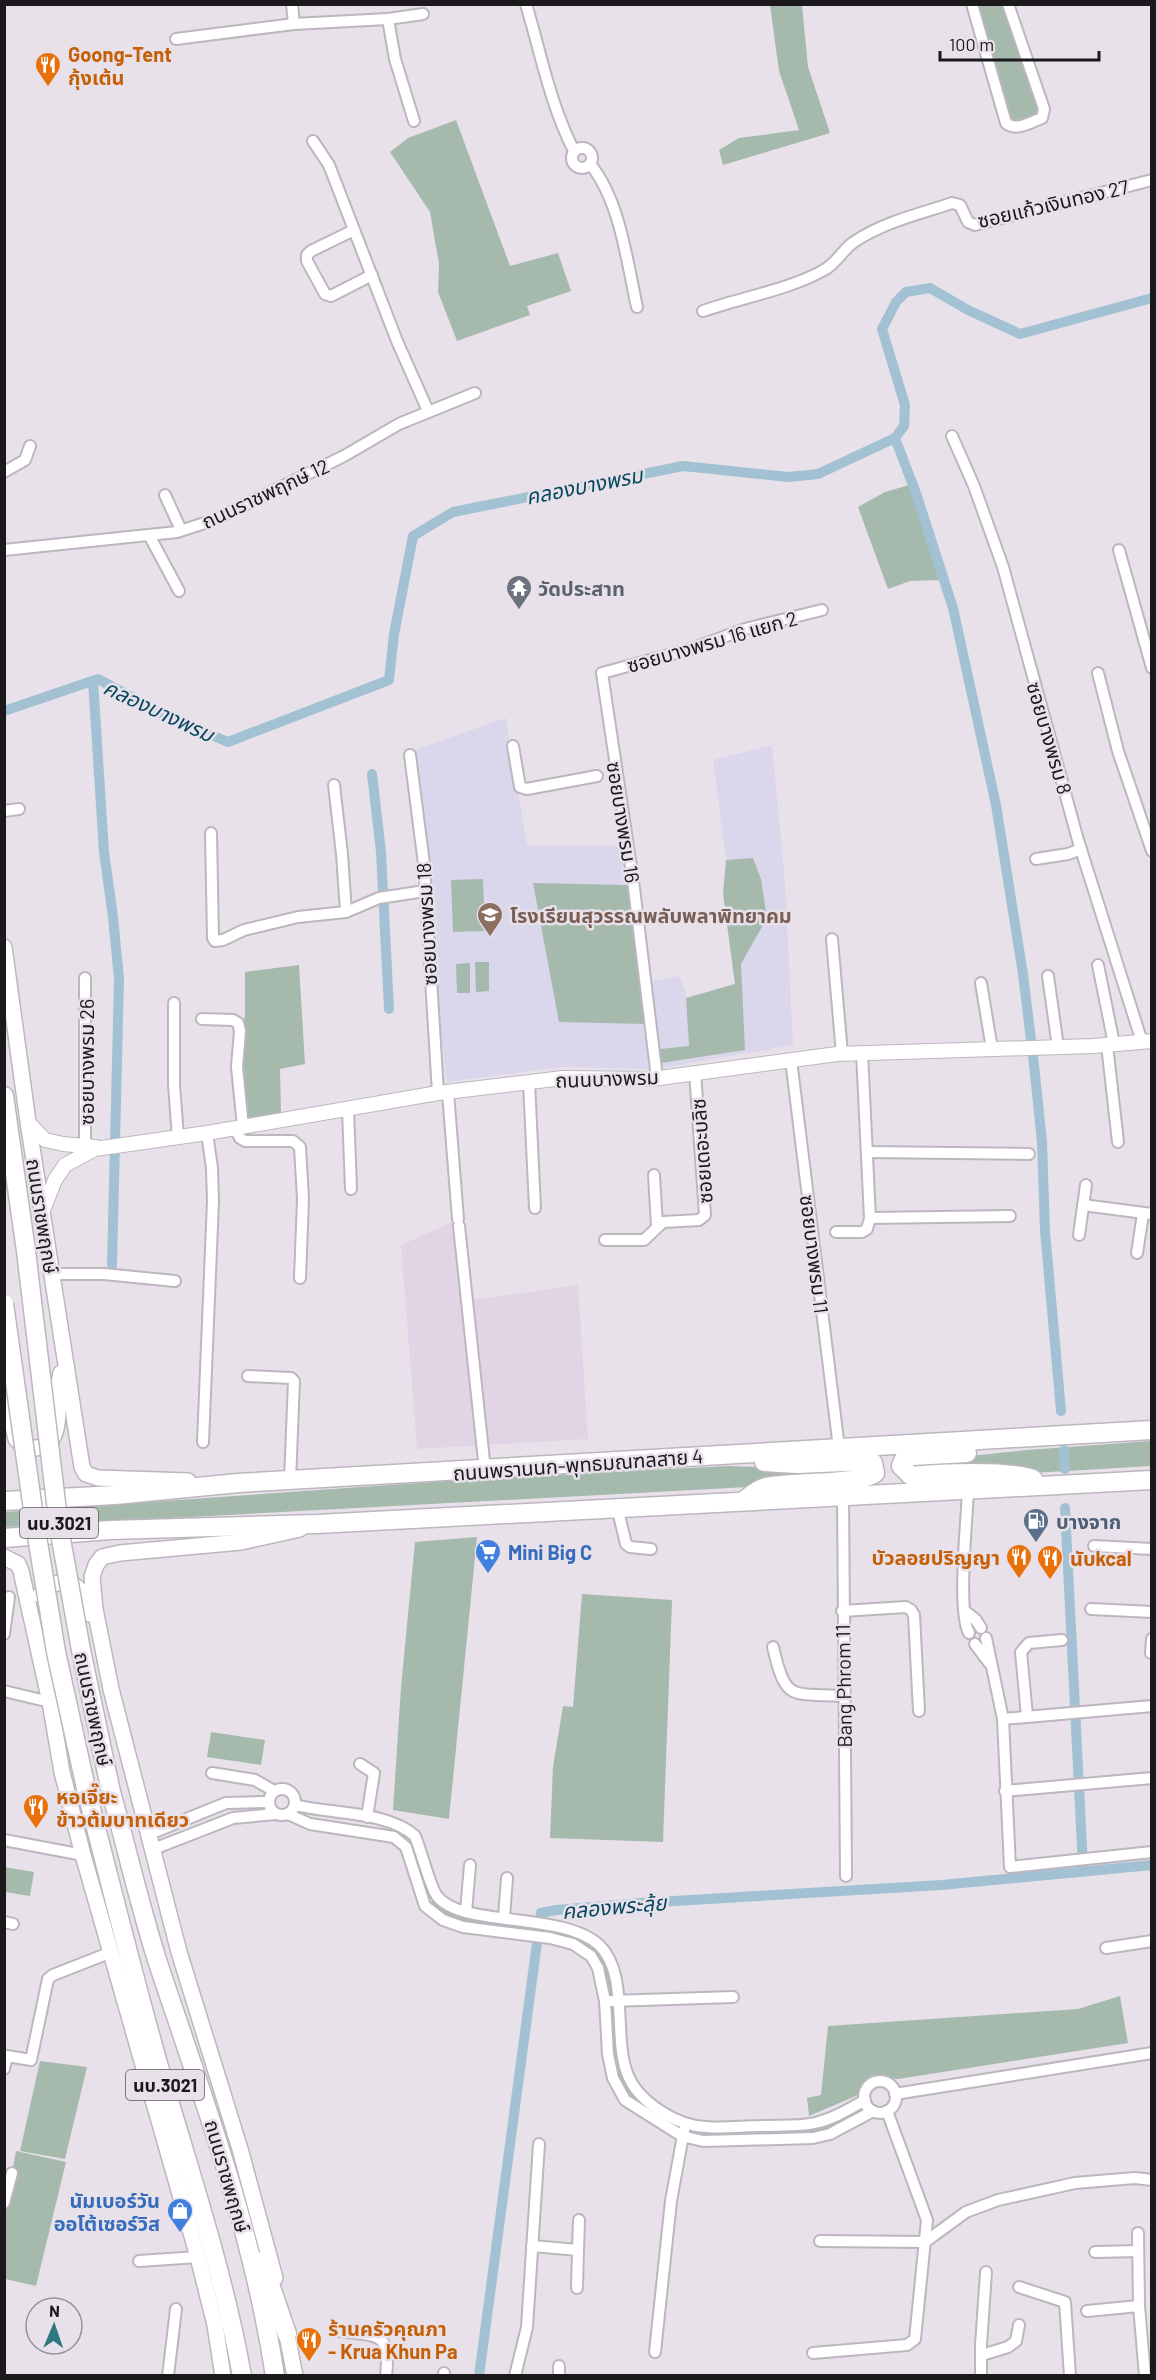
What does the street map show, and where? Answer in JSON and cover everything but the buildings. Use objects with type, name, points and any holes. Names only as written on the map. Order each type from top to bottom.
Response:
[{"type":"main road","name":"ถนนราชพฤกษ์","points":[[4,947],[79,1460],[86,1473],[92,1477],[238,1483]]},
{"type":"main road","name":"ถนนราชพฤกษ์","points":[[4,1096],[26,1251],[59,1528],[81,1650],[111,1792],[158,1961],[233,2187],[253,2264],[275,2376]]},
{"type":"main road","name":"ถนนราชพฤกษ์","points":[[4,1304],[35,1524],[56,1652],[87,1793],[160,2068],[200,2199],[234,2329],[242,2376]]},
{"type":"main road","points":[[4,1386],[12,1432],[27,1447],[42,1447],[53,1438],[58,1427],[58,1381],[64,1361]]},
{"type":"main road","name":"ถนนพรานนก-พุทธมณฑลสาย 4","points":[[4,1501],[115,1495],[238,1483],[1152,1431]]},
{"type":"main road","points":[[1038,1437],[1004,1449],[905,1457],[901,1466],[911,1476],[1023,1476],[1054,1486]]},
{"type":"main road","points":[[737,1454],[751,1460],[773,1463],[866,1461],[873,1463],[876,1468],[872,1476],[766,1487],[743,1501]]},
{"type":"main road","points":[[4,1538],[110,1530],[317,1524],[1152,1480]]},
{"type":"main road","name":"ถนนราชพฤกษ์","points":[[295,2376],[260,2215],[179,1952],[149,1842],[111,1689],[92,1584],[94,1571],[102,1557],[120,1553],[252,1540],[317,1524]]},
{"type":"main road","name":"ถนนราชพฤกษ์","points":[[4,1557],[18,1564],[21,1571],[50,1698],[62,1772],[109,1953],[198,2257],[223,2376]]},
{"type":"main road","points":[[50,1698],[37,1609],[41,1593],[55,1583],[72,1584],[84,1596],[111,1689]]},
{"type":"main road","points":[[233,2187],[273,2290],[287,2334]]},
{"type":"street","points":[[292,4],[294,24]]},
{"type":"street","points":[[526,4],[544,72],[563,128],[574,151],[571,159],[574,165],[581,168],[590,164],[599,175],[610,198],[637,307]]},
{"type":"street","points":[[972,4],[1006,123],[1010,127],[1017,127],[1042,118],[1044,109],[1008,4]]},
{"type":"street","points":[[176,39],[294,24],[387,19],[423,14]]},
{"type":"street","points":[[387,19],[394,58],[414,121]]},
{"type":"street","points":[[313,141],[330,165],[397,341],[428,411]]},
{"type":"street","name":"ซอยแก้วเงินทอง 27","points":[[703,311],[773,290],[824,270],[853,243],[877,229],[952,203],[960,205],[968,222],[975,225],[1152,180]]},
{"type":"street","points":[[354,230],[311,251],[307,255],[307,261],[325,294],[331,296],[372,275]]},
{"type":"street","name":"ถนนราชพฤกษ์ 12","points":[[4,550],[149,535],[181,530],[214,520],[344,456],[399,424],[475,393]]},
{"type":"street","name":"ซอยบางพรม 8","points":[[952,436],[974,486],[1003,567],[1081,849],[1147,1042]]},
{"type":"street","points":[[4,472],[25,460],[30,446]]},
{"type":"street","points":[[165,495],[181,530]]},
{"type":"street","points":[[149,535],[179,591]]},
{"type":"street","points":[[1119,550],[1151,664]]},
{"type":"street","name":"ซอยบางพรม 16 แยก 2","points":[[602,673],[692,649],[745,629],[822,610]]},
{"type":"street","name":"ซอยบางพรม 16","points":[[602,673],[634,892],[657,1078]]},
{"type":"street","points":[[1098,673],[1118,751],[1152,851]]},
{"type":"street","points":[[513,746],[520,787],[527,789],[616,773]]},
{"type":"street","name":"ซอยบางพรม 18","points":[[410,755],[443,1093],[485,1470]]},
{"type":"street","points":[[334,785],[346,912]]},
{"type":"street","points":[[4,811],[19,809]]},
{"type":"street","points":[[211,833],[213,938],[215,941],[223,940],[244,930],[298,917],[346,912],[383,897],[425,891]]},
{"type":"street","points":[[1036,859],[1068,855],[1081,849]]},
{"type":"street","points":[[832,939],[842,1054]]},
{"type":"street","points":[[1098,965],[1110,1045],[1118,1142]]},
{"type":"street","points":[[1048,976],[1058,1047]]},
{"type":"street","name":"ซอยบางพรม 26","points":[[85,978],[85,1146]]},
{"type":"street","points":[[981,983],[992,1049]]},
{"type":"street","points":[[174,1003],[174,1085],[178,1137]]},
{"type":"street","points":[[202,1019],[233,1020],[238,1023],[240,1031],[237,1067],[240,1138],[245,1141],[293,1141],[300,1147],[303,1199],[300,1278]]},
{"type":"street","name":"ถนนบางพรม","points":[[28,1122],[45,1140],[85,1146],[111,1146],[207,1133],[443,1093],[563,1078],[657,1078],[842,1054],[1147,1042]]},
{"type":"street","points":[[836,1232],[862,1232],[867,1229],[870,1218],[862,1053]]},
{"type":"street","name":"ซอยบางพรม 11","points":[[791,1060],[839,1448]]},
{"type":"street","name":"ซอยเดอะบลิซ","points":[[605,1240],[644,1240],[663,1222],[699,1220],[705,1215],[695,1072]]},
{"type":"street","points":[[529,1082],[535,1208]]},
{"type":"street","points":[[348,1108],[351,1189]]},
{"type":"street","points":[[203,1442],[213,1201],[212,1168],[207,1133]]},
{"type":"street","name":"ถนนบางพรม","points":[[42,1213],[55,1180],[65,1165],[79,1156],[111,1146]]},
{"type":"street","points":[[867,1152],[1029,1155]]},
{"type":"street","points":[[654,1175],[657,1226]]},
{"type":"street","points":[[1079,1235],[1086,1185]]},
{"type":"street","points":[[1083,1205],[1147,1214],[1137,1254]]},
{"type":"street","points":[[870,1218],[1010,1216]]},
{"type":"street","points":[[53,1274],[123,1275],[175,1281]]},
{"type":"street","points":[[248,1376],[291,1378],[294,1381],[290,1480]]},
{"type":"street","points":[[968,1490],[964,1588],[965,1625],[969,1633]]},
{"type":"street","name":"Bang Phrom 11","points":[[843,1495],[842,1611],[846,1876]]},
{"type":"street","points":[[617,1507],[626,1544],[630,1547],[651,1549]]},
{"type":"street","points":[[1094,1546],[1152,1550]]},
{"type":"street","points":[[4,1634],[9,1597]]},
{"type":"street","points":[[842,1611],[906,1607],[911,1610],[914,1615],[919,1711]]},
{"type":"street","points":[[1092,1610],[1152,1612]]},
{"type":"street","points":[[966,1612],[976,1620],[984,1633],[1003,1719],[1010,1867],[1152,1852]]},
{"type":"street","points":[[1151,1653],[1152,1639]]},
{"type":"street","points":[[1027,1716],[1021,1652],[1029,1643],[1062,1640]]},
{"type":"street","points":[[975,1644],[990,1664]]},
{"type":"street","points":[[773,1647],[781,1678],[791,1691],[799,1694],[843,1696]]},
{"type":"street","points":[[4,1691],[50,1698]]},
{"type":"street","points":[[1003,1719],[1152,1706]]},
{"type":"street","points":[[360,1764],[374,1773],[367,1817]]},
{"type":"street","points":[[212,1773],[255,1780],[274,1791]]},
{"type":"street","points":[[1005,1791],[1152,1778]]},
{"type":"street","points":[[276,1814],[270,1809],[268,1802],[274,1791],[281,1788],[293,1795],[291,1809]]},
{"type":"street","points":[[149,1842],[226,1803],[268,1802]]},
{"type":"street","points":[[149,1842],[233,1818],[276,1814],[291,1809],[367,1817],[397,1824],[415,1836],[435,1894],[442,1902],[465,1912],[549,1925],[586,1935],[601,1947],[613,1971],[618,2001],[621,2050],[627,2073],[636,2089],[657,2107],[686,2124],[705,2127],[816,2123],[865,2100]]},
{"type":"street","points":[[291,1809],[310,1824],[394,1838],[406,1847],[425,1906],[443,1920],[463,1927],[548,1938],[573,1944],[591,1956],[598,1968],[605,2001],[608,2054],[614,2082],[625,2100],[682,2136],[703,2141],[813,2138],[830,2134],[873,2110]]},
{"type":"street","points":[[382,1836],[383,1821]]},
{"type":"street","points":[[4,1840],[83,1855]]},
{"type":"street","points":[[465,1912],[470,1865]]},
{"type":"street","points":[[504,1917],[507,1878]]},
{"type":"street","points":[[527,1936],[529,1922]]},
{"type":"street","points":[[548,1938],[549,1925]]},
{"type":"street","points":[[1106,1948],[1152,1941]]},
{"type":"street","points":[[4,2069],[7,2056],[31,2060],[48,1979],[109,1953]]},
{"type":"street","points":[[605,2001],[733,1997]]},
{"type":"street","points":[[895,2094],[1152,2053]]},
{"type":"street","points":[[876,2082],[888,2083],[895,2094],[894,2105],[879,2112],[873,2110],[865,2100],[866,2089],[876,2082]]},
{"type":"street","points":[[813,2353],[908,2345],[915,2339],[927,2220],[887,2110]]},
{"type":"street","points":[[655,2352],[671,2201],[686,2124]]},
{"type":"street","points":[[516,2376],[517,2363],[526,2334],[539,2144]]},
{"type":"street","points":[[4,2204],[12,2174]]},
{"type":"street","points":[[819,2241],[925,2242],[966,2212],[998,2200],[1075,2183],[1134,2178],[1152,2180]]},
{"type":"street","points":[[577,2288],[579,2220]]},
{"type":"street","points":[[1138,2233],[1139,2306],[1146,2376]]},
{"type":"street","points":[[532,2246],[578,2250]]},
{"type":"street","points":[[1095,2252],[1138,2251]]},
{"type":"street","points":[[139,2261],[198,2257]]},
{"type":"street","points":[[981,2376],[982,2309],[986,2272]]},
{"type":"street","points":[[1019,2287],[1065,2302],[1070,2376]]},
{"type":"street","points":[[1087,2312],[1139,2306]]},
{"type":"street","points":[[168,2376],[176,2309]]},
{"type":"street","points":[[982,2355],[1008,2347],[1016,2342],[1019,2325]]},
{"type":"street","points":[[339,2331],[381,2338],[386,2344],[388,2356],[386,2376]]},
{"type":"shaded area","name":"โรงเรียนสุวรรณพลับพลาพิทยาคม","points":[[506,718],[527,845],[622,846],[646,1026],[649,1069],[562,1067],[447,1082],[440,1028],[430,857],[414,750]]},
{"type":"shaded area","points":[[772,745],[785,883],[793,1045],[662,1068],[651,981],[680,976],[687,998],[735,984],[723,894],[726,860],[713,760]]},
{"type":"shaded area","points":[[454,1221],[456,1236],[464,1235],[473,1300],[578,1285],[588,1439],[417,1449],[401,1245]]},
{"type":"green space","points":[[770,5],[802,5],[808,67],[830,133],[723,165],[719,150],[739,138],[799,130],[779,71]]},
{"type":"green space","points":[[976,5],[1004,5],[1042,111],[1039,117],[1014,123],[1009,117]]},
{"type":"green space","points":[[456,120],[510,266],[558,253],[571,291],[527,306],[530,315],[457,341],[438,292],[439,264],[430,212],[390,152],[408,138]]},
{"type":"green space","points":[[909,485],[943,580],[910,581],[888,589],[858,507],[885,492]]},
{"type":"green space","points":[[753,858],[761,879],[767,918],[741,964],[745,1050],[661,1063],[660,1049],[689,1046],[686,998],[735,984],[723,894],[726,860]]},
{"type":"green space","points":[[483,879],[485,931],[453,932],[451,880]]},
{"type":"green space","points":[[533,883],[627,885],[646,1024],[559,1022]]},
{"type":"green space","points":[[475,962],[489,962],[489,991],[476,992]]},
{"type":"green space","points":[[470,963],[470,993],[457,993],[456,964]]},
{"type":"green space","points":[[299,965],[305,1064],[280,1069],[281,1114],[246,1118],[239,1062],[245,1014],[245,972]]},
{"type":"green space","points":[[1151,1441],[1151,1466],[1033,1473],[911,1471],[910,1464],[1027,1450]]},
{"type":"green space","points":[[729,1466],[865,1471],[748,1487],[5,1527],[5,1512],[475,1479]]},
{"type":"green space","points":[[477,1537],[449,1819],[393,1810],[401,1687],[415,1542]]},
{"type":"green space","points":[[582,1594],[672,1600],[663,1842],[550,1838],[553,1767],[563,1706],[573,1707]]},
{"type":"green space","points":[[211,1732],[265,1740],[261,1765],[207,1757]]},
{"type":"green space","points":[[4,1867],[34,1872],[30,1896],[5,1892]]},
{"type":"green space","points":[[435,1899],[522,1925],[522,1931],[456,1920],[445,1916],[431,1902]]},
{"type":"green space","points":[[554,1929],[582,1940],[599,1950],[608,1967],[615,1996],[607,1997],[602,1968],[553,1934]]},
{"type":"green space","points":[[1120,1996],[1128,2043],[898,2079],[872,2079],[863,2083],[858,2095],[809,2116],[807,2098],[821,2095],[828,2026],[1078,2009]]},
{"type":"green space","points":[[609,2007],[616,2007],[621,2069],[676,2122],[673,2128],[637,2105],[619,2081],[612,2057]]},
{"type":"green space","points":[[40,2061],[87,2067],[65,2159],[20,2151]]},
{"type":"green space","points":[[861,2105],[864,2111],[827,2130],[809,2134],[696,2135],[697,2129],[799,2129]]},
{"type":"green space","points":[[16,2151],[66,2162],[36,2286],[5,2279],[5,2208]]},
{"type":"waterway","name":"คลองบางพรม","points":[[4,711],[98,679],[168,717],[228,742],[389,680],[394,634],[413,536],[453,512],[683,466],[788,477],[818,474],[895,438],[904,426],[905,405],[882,329],[896,302],[906,292],[930,288],[968,310],[1020,334],[1152,298]]},
{"type":"waterway","points":[[895,438],[917,496],[953,608],[996,805],[1023,974],[1034,1065],[1042,1142],[1045,1231],[1061,1411]]},
{"type":"waterway","points":[[93,681],[104,852],[119,979],[112,1265]]},
{"type":"waterway","points":[[372,774],[381,852],[389,1009]]},
{"type":"waterway","points":[[1064,1450],[1065,1469]]},
{"type":"waterway","points":[[1065,1508],[1083,1867]]},
{"type":"waterway","name":"คลองพระลุ้ย","points":[[479,2376],[541,1913],[641,1903],[941,1885],[1152,1865]]},
{"type":"place","name":"Goong-Tent กุ้งเต้น","points":[[48,88]]},
{"type":"place","name":"วัดประสาท","points":[[519,611]]},
{"type":"place","name":"โรงเรียนสุวรรณพลับพลาพิทยาคม","points":[[490,938]]},
{"type":"place","name":"บางจาก","points":[[1036,1544]]},
{"type":"place","name":"Mini Big C","points":[[488,1575]]},
{"type":"place","name":"บัวลอยปริญญา","points":[[1019,1580]]},
{"type":"place","name":"นับkcal","points":[[1050,1581]]},
{"type":"place","name":"หอเจี๊ยะ ข้าวต้มบาทเดียว","points":[[36,1830]]},
{"type":"place","name":"นัมเบอร์วัน ออโต้เซอร์วิส","points":[[180,2234]]},
{"type":"place","name":"ร้านครัวคุณภา - Krua Khun Pa","points":[[309,2363]]}]
